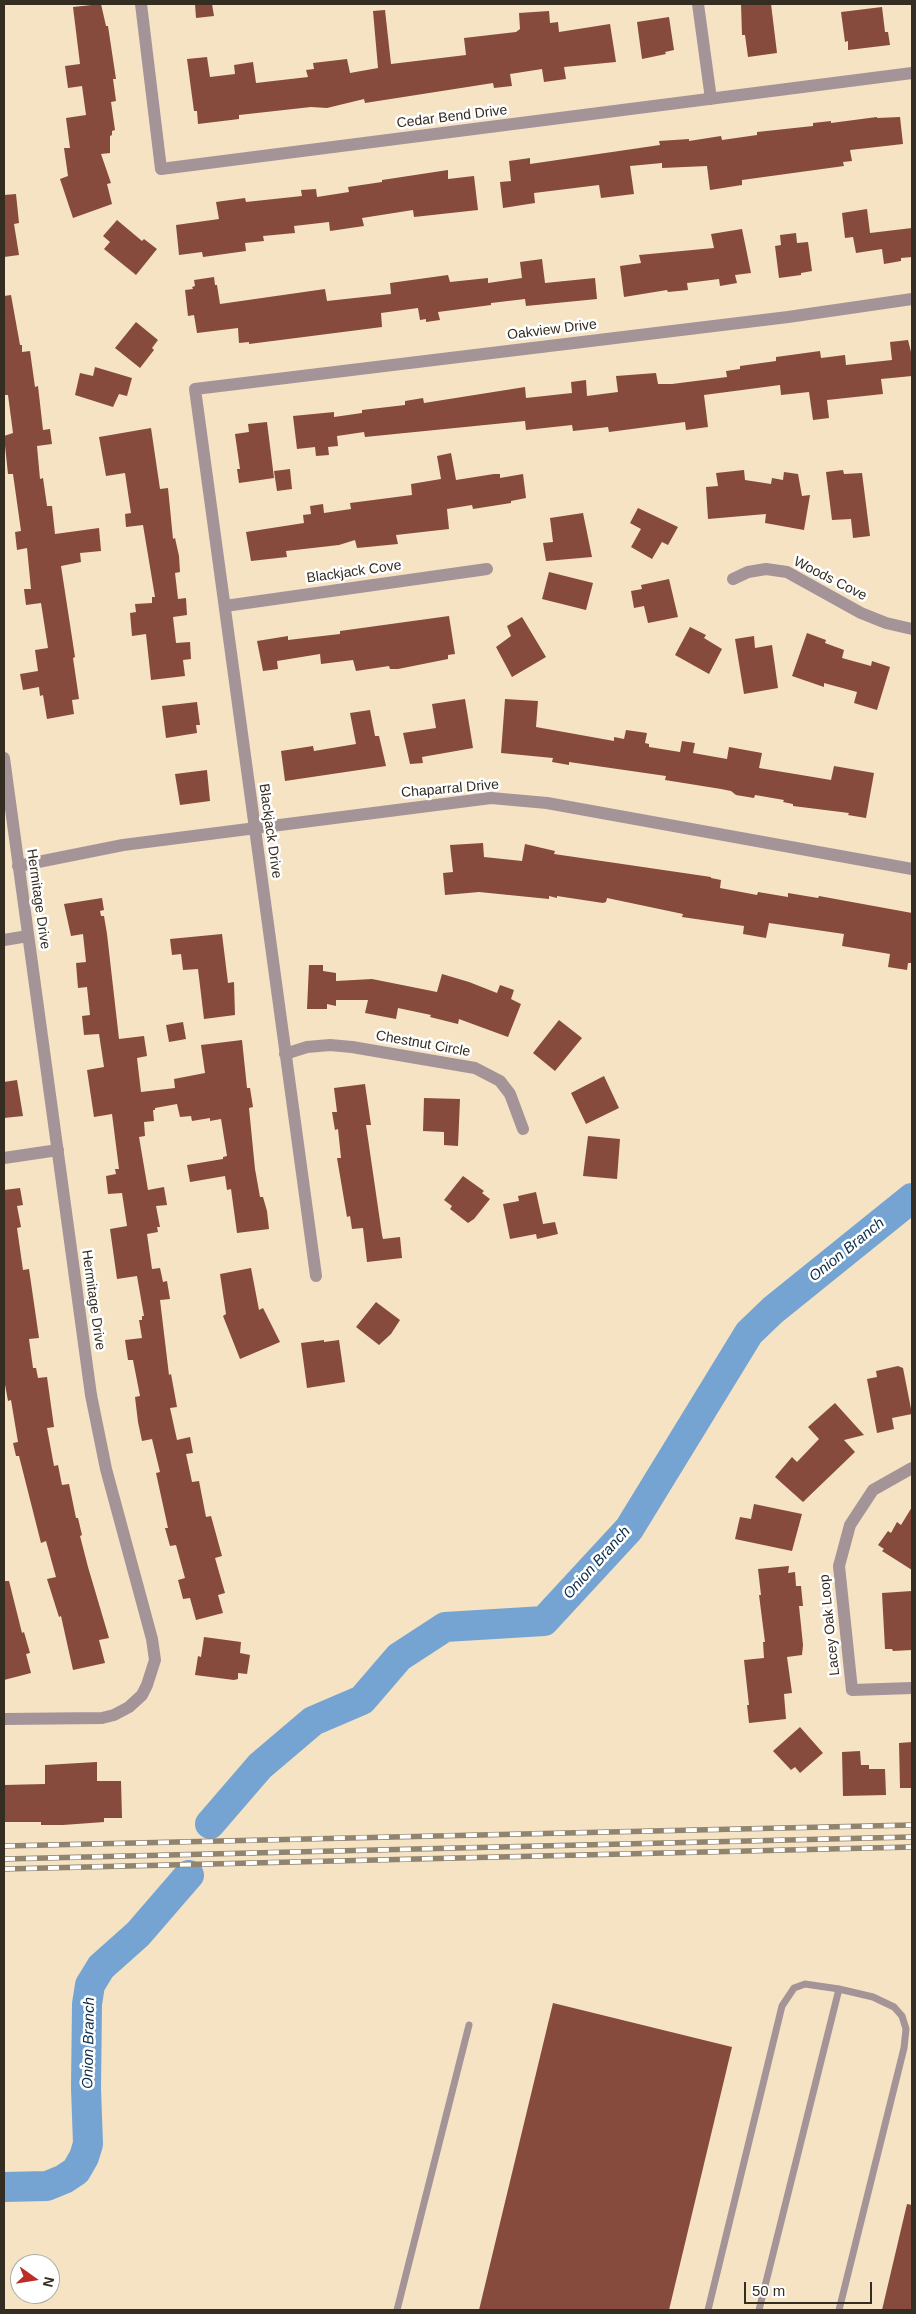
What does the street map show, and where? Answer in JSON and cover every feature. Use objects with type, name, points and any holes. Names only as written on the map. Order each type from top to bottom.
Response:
[{"type":"street","name":"Cedar Bend Drive","points":[[141,4],[161,169],[912,73]]},
{"type":"street","points":[[698,4],[711,99]]},
{"type":"street","name":"Oakview Drive","points":[[195,389],[788,317],[912,299]]},
{"type":"street","name":"Blackjack Drive","points":[[195,389],[316,1276]]},
{"type":"street","name":"Blackjack Cove","points":[[225,606],[487,569]]},
{"type":"street","name":"Woods Cove","points":[[733,579],[748,572],[766,569],[787,572],[862,613],[886,623],[912,629]]},
{"type":"street","name":"Hermitage Drive","points":[[4,758],[91,1395],[106,1469],[152,1640],[155,1660],[142,1695],[129,1707],[114,1715],[102,1718],[4,1719]]},
{"type":"street","name":"Chaparral Drive","points":[[18,866],[124,845],[453,801],[490,798],[517,799],[912,869]]},
{"type":"street","points":[[4,940],[28,936]]},
{"type":"street","name":"Chestnut Circle","points":[[285,1054],[307,1047],[344,1046],[475,1068],[500,1082],[510,1094],[523,1129]]},
{"type":"street","points":[[4,1158],[58,1150]]},
{"type":"street","name":"Lacey Oak Loop","points":[[912,1468],[874,1490],[850,1525],[839,1566],[852,1690],[912,1688]]},
{"type":"lane","points":[[708,2310],[782,2006],[794,1988],[805,1984],[817,1984],[873,1997],[894,2006],[902,2016],[906,2029],[904,2048],[839,2310]]},
{"type":"lane","points":[[760,2310],[839,1989]]},
{"type":"lane","points":[[397,2310],[469,2025]]},
{"type":"building","points":[[101,4],[106,26],[108,26],[116,79],[113,79],[116,101],[111,102],[115,130],[112,131],[110,136],[110,153],[101,154],[111,183],[107,184],[112,204],[73,218],[60,179],[68,176],[64,148],[70,148],[66,118],[86,115],[82,86],[68,88],[65,66],[80,64],[73,7]]},
{"type":"building","points":[[195,4],[212,4],[214,16],[196,18]]},
{"type":"building","points":[[741,4],[771,4],[777,53],[748,57],[745,35],[742,35]]},
{"type":"building","points":[[882,7],[885,32],[888,32],[890,45],[848,50],[848,41],[845,42],[841,12]]},
{"type":"building","points":[[385,10],[391,64],[466,55],[464,38],[516,32],[520,29],[519,13],[549,11],[550,23],[558,22],[559,32],[610,24],[616,62],[564,67],[566,79],[544,82],[542,69],[510,74],[512,86],[494,88],[493,83],[365,103],[364,99],[327,108],[311,107],[239,115],[239,119],[198,124],[197,111],[194,111],[187,59],[207,57],[210,77],[235,74],[234,65],[253,62],[256,83],[308,77],[306,70],[314,69],[313,63],[347,59],[350,73],[378,68],[373,11]]},
{"type":"building","points":[[669,17],[674,50],[665,52],[666,54],[642,59],[637,22]]},
{"type":"building","points":[[877,117],[900,117],[903,144],[850,150],[852,161],[843,162],[844,166],[742,180],[742,185],[710,190],[707,166],[662,168],[662,163],[630,166],[634,194],[601,198],[599,185],[534,193],[535,203],[503,208],[500,182],[511,181],[509,161],[530,158],[530,164],[660,145],[659,141],[689,139],[689,141],[721,136],[722,140],[757,135],[757,132],[813,126],[813,123],[831,121],[831,123]]},
{"type":"building","points":[[448,170],[448,179],[474,176],[478,210],[414,217],[413,210],[362,218],[364,226],[330,231],[329,222],[294,226],[295,233],[263,236],[264,241],[245,243],[246,251],[203,257],[202,252],[179,255],[176,225],[219,219],[216,202],[245,198],[246,202],[302,196],[301,190],[316,189],[317,197],[349,192],[348,187]]},
{"type":"building","points":[[16,194],[19,223],[14,224],[19,255],[4,257],[4,195]]},
{"type":"building","points":[[867,209],[870,233],[912,228],[912,257],[901,258],[901,261],[884,264],[882,249],[856,253],[853,237],[845,238],[842,213]]},
{"type":"building","points":[[117,220],[142,241],[144,239],[157,249],[136,275],[104,249],[110,242],[103,236]]},
{"type":"building","points":[[742,229],[751,273],[735,275],[737,283],[720,286],[719,279],[687,283],[688,290],[668,292],[667,290],[624,297],[620,266],[641,263],[639,255],[714,248],[711,234]]},
{"type":"building","points":[[796,233],[797,243],[808,242],[812,271],[801,273],[801,275],[779,278],[775,246],[781,245],[780,235]]},
{"type":"building","points":[[542,259],[545,283],[595,278],[597,299],[526,306],[525,299],[491,303],[491,305],[438,312],[440,320],[426,322],[426,319],[420,320],[418,308],[381,313],[382,327],[249,344],[249,342],[239,343],[238,328],[197,333],[194,315],[188,316],[185,290],[193,289],[192,287],[195,286],[194,280],[214,277],[220,304],[325,289],[327,301],[391,294],[390,283],[448,275],[450,282],[488,278],[488,283],[522,278],[520,262]]},
{"type":"building","points":[[11,295],[22,352],[30,351],[35,387],[38,386],[43,430],[50,429],[52,444],[37,446],[40,479],[43,478],[47,506],[52,506],[55,534],[99,528],[101,551],[80,553],[81,562],[61,566],[75,657],[73,658],[79,699],[72,700],[74,714],[47,719],[43,695],[40,696],[39,687],[23,690],[20,674],[38,671],[35,650],[48,648],[41,603],[26,605],[24,589],[31,589],[27,548],[17,550],[15,532],[21,531],[13,474],[8,474],[4,436],[13,433],[8,395],[4,395],[4,296]]},
{"type":"building","points":[[136,322],[158,340],[152,348],[154,350],[140,368],[115,348]]},
{"type":"building","points":[[908,340],[912,351],[912,376],[881,379],[883,394],[827,400],[829,418],[813,420],[809,392],[781,395],[780,385],[704,395],[708,427],[686,430],[685,422],[609,432],[608,427],[573,431],[572,425],[526,430],[525,421],[365,437],[364,432],[337,436],[338,446],[328,447],[329,455],[316,456],[315,447],[297,449],[293,416],[334,412],[334,417],[362,413],[362,410],[405,405],[405,401],[423,398],[424,403],[525,387],[526,398],[572,393],[571,382],[586,380],[587,396],[618,392],[616,376],[656,373],[658,384],[672,384],[727,377],[726,371],[740,369],[740,366],[776,361],[776,357],[820,351],[821,358],[845,355],[846,365],[892,360],[890,342]]},
{"type":"building","points":[[95,367],[132,378],[127,396],[119,394],[113,407],[75,395],[80,373],[93,376]]},
{"type":"building","points":[[267,422],[274,478],[239,483],[237,469],[240,469],[235,434],[249,432],[248,424]]},
{"type":"building","points":[[151,428],[160,489],[168,488],[173,539],[175,538],[179,556],[180,572],[175,573],[178,599],[186,598],[187,615],[173,617],[176,643],[190,642],[191,659],[183,660],[185,676],[151,680],[146,634],[132,636],[130,613],[136,612],[135,604],[152,603],[152,597],[155,597],[143,525],[126,527],[125,514],[131,513],[125,473],[106,476],[99,437]]},
{"type":"building","points":[[451,453],[456,480],[494,474],[500,474],[500,478],[523,474],[526,498],[511,501],[511,503],[473,509],[472,505],[447,509],[449,529],[396,535],[398,544],[357,548],[355,540],[339,545],[286,551],[287,557],[251,561],[246,532],[304,523],[303,515],[311,514],[310,506],[323,504],[324,513],[351,509],[350,503],[412,495],[411,484],[441,479],[437,456]]},
{"type":"building","points":[[290,469],[292,489],[277,491],[274,471]]},
{"type":"building","points":[[744,470],[745,480],[771,484],[772,478],[783,480],[784,472],[798,474],[802,496],[810,495],[804,530],[765,523],[766,514],[708,519],[706,487],[718,486],[716,473]]},
{"type":"building","points":[[843,470],[844,474],[862,473],[870,536],[853,538],[851,519],[832,520],[826,472]]},
{"type":"building","points":[[638,508],[678,527],[668,545],[662,542],[652,559],[631,547],[641,529],[630,523]]},
{"type":"building","points":[[583,513],[592,557],[546,561],[543,543],[553,542],[550,518]]},
{"type":"building","points":[[549,572],[593,583],[586,610],[542,599]]},
{"type":"building","points":[[669,579],[678,617],[648,623],[644,606],[634,608],[631,591],[642,589],[641,585]]},
{"type":"building","points":[[449,616],[455,654],[448,655],[448,659],[398,669],[390,669],[389,666],[356,671],[353,660],[321,664],[320,654],[277,661],[278,669],[263,671],[257,641],[288,636],[288,640],[340,634],[340,631]]},
{"type":"building","points":[[522,617],[546,657],[512,677],[496,647],[511,636],[507,626]]},
{"type":"building","points":[[690,627],[706,635],[704,638],[722,649],[709,674],[675,655]]},
{"type":"building","points":[[807,633],[826,640],[825,643],[844,650],[842,658],[871,666],[872,661],[890,667],[877,710],[854,703],[857,692],[824,683],[824,687],[792,676]]},
{"type":"building","points":[[754,636],[755,648],[772,645],[778,688],[744,694],[735,639]]},
{"type":"building","points":[[465,699],[473,748],[422,757],[423,763],[410,764],[403,733],[436,728],[432,704]]},
{"type":"building","points":[[505,699],[538,701],[536,727],[614,741],[614,737],[624,739],[626,730],[647,733],[645,743],[649,744],[649,747],[680,752],[682,741],[695,743],[693,753],[727,759],[729,747],[762,753],[759,768],[831,780],[834,766],[874,773],[866,818],[848,815],[849,813],[793,806],[793,804],[783,802],[784,800],[755,795],[754,798],[736,795],[731,791],[665,780],[666,776],[569,762],[569,765],[552,762],[553,758],[501,753]]},
{"type":"building","points":[[197,702],[200,725],[196,725],[197,733],[166,738],[162,706]]},
{"type":"building","points":[[370,710],[375,736],[379,736],[386,766],[285,781],[281,751],[313,746],[314,751],[356,744],[350,713]]},
{"type":"building","points":[[207,770],[210,801],[180,805],[175,774]]},
{"type":"building","points":[[483,843],[484,857],[522,861],[525,844],[555,851],[554,854],[711,877],[721,880],[720,888],[757,895],[758,892],[788,897],[788,893],[818,898],[819,896],[912,913],[912,963],[908,963],[907,970],[888,967],[890,954],[842,946],[844,934],[769,923],[766,938],[743,934],[744,926],[682,917],[683,914],[607,898],[606,902],[603,903],[557,896],[557,898],[549,896],[549,899],[479,892],[445,895],[443,873],[453,872],[450,845]]},
{"type":"building","points":[[102,898],[104,910],[100,911],[101,916],[104,916],[107,934],[119,1039],[144,1036],[147,1056],[137,1058],[141,1092],[175,1088],[174,1079],[205,1073],[201,1045],[242,1040],[247,1088],[250,1088],[253,1107],[249,1108],[255,1169],[260,1197],[263,1197],[267,1211],[269,1229],[237,1233],[231,1189],[227,1190],[225,1176],[190,1182],[187,1165],[223,1159],[223,1157],[227,1156],[221,1119],[210,1121],[210,1118],[192,1121],[191,1116],[180,1117],[177,1104],[153,1110],[154,1121],[144,1122],[145,1136],[139,1137],[148,1190],[164,1187],[167,1205],[156,1206],[160,1227],[157,1227],[158,1232],[147,1234],[152,1269],[160,1268],[163,1282],[167,1281],[170,1299],[160,1300],[169,1375],[171,1374],[177,1407],[170,1408],[177,1440],[190,1437],[193,1453],[186,1454],[192,1482],[199,1481],[206,1517],[211,1516],[222,1556],[215,1558],[225,1593],[218,1595],[223,1613],[196,1620],[190,1598],[183,1599],[178,1580],[185,1578],[176,1545],[170,1546],[165,1528],[168,1528],[156,1473],[160,1472],[152,1439],[142,1441],[138,1422],[135,1397],[140,1396],[133,1360],[128,1360],[125,1340],[142,1338],[139,1320],[142,1320],[142,1316],[144,1316],[137,1276],[117,1279],[110,1229],[127,1226],[122,1193],[108,1194],[106,1176],[116,1174],[115,1169],[119,1169],[112,1114],[94,1117],[87,1070],[104,1067],[99,1034],[84,1035],[82,1016],[90,1015],[87,987],[78,988],[76,963],[86,962],[83,934],[71,936],[64,904]]},
{"type":"building","points":[[222,934],[228,983],[234,982],[235,1015],[204,1019],[198,969],[183,970],[181,954],[172,955],[170,939]]},
{"type":"building","points":[[309,965],[323,965],[323,971],[336,973],[336,981],[372,979],[437,992],[442,974],[497,993],[500,985],[514,990],[511,999],[521,1004],[508,1037],[459,1019],[458,1024],[430,1017],[431,1015],[398,1008],[396,1019],[365,1013],[368,1000],[336,1000],[336,1006],[327,1004],[327,1009],[307,1009]]},
{"type":"building","points":[[559,1020],[582,1038],[555,1071],[533,1053]]},
{"type":"building","points":[[183,1022],[186,1039],[169,1042],[166,1025]]},
{"type":"building","points":[[604,1076],[619,1108],[586,1124],[571,1093]]},
{"type":"building","points":[[17,1080],[23,1116],[4,1118],[4,1082]]},
{"type":"building","points":[[365,1084],[371,1125],[366,1125],[382,1235],[383,1239],[400,1237],[402,1258],[367,1262],[363,1228],[352,1229],[350,1216],[347,1217],[337,1158],[341,1158],[338,1129],[335,1130],[332,1112],[337,1112],[334,1088]]},
{"type":"building","points":[[424,1098],[460,1099],[458,1146],[444,1145],[444,1132],[423,1131]]},
{"type":"building","points":[[588,1136],[620,1139],[617,1179],[583,1176]]},
{"type":"building","points":[[463,1176],[484,1191],[482,1193],[490,1199],[474,1219],[468,1223],[450,1209],[452,1206],[444,1200]]},
{"type":"building","points":[[20,1188],[23,1205],[17,1206],[21,1227],[17,1228],[23,1270],[29,1269],[39,1338],[29,1339],[33,1368],[36,1368],[38,1378],[47,1377],[54,1427],[47,1428],[54,1466],[58,1465],[62,1485],[69,1484],[88,1567],[109,1638],[99,1640],[105,1663],[73,1670],[61,1616],[59,1617],[47,1579],[56,1577],[46,1541],[41,1543],[19,1456],[16,1456],[13,1443],[18,1442],[11,1400],[8,1401],[4,1379],[4,1190]]},
{"type":"building","points":[[536,1192],[543,1224],[555,1222],[558,1234],[537,1239],[536,1234],[510,1239],[503,1204],[519,1201],[518,1196]]},
{"type":"building","points":[[251,1268],[259,1310],[263,1308],[280,1342],[240,1359],[223,1316],[226,1314],[220,1274]]},
{"type":"building","points":[[376,1302],[400,1320],[391,1334],[379,1345],[356,1327]]},
{"type":"building","points":[[324,1340],[324,1342],[339,1340],[345,1382],[307,1388],[301,1343]]},
{"type":"building","points":[[898,1366],[903,1368],[912,1414],[892,1418],[894,1429],[877,1433],[867,1379],[877,1377],[876,1371]]},
{"type":"building","points":[[835,1403],[864,1435],[844,1440],[855,1452],[803,1502],[775,1477],[792,1457],[797,1462],[819,1439],[808,1427]]},
{"type":"building","points":[[754,1504],[802,1514],[792,1551],[735,1539],[740,1517],[751,1519]]},
{"type":"building","points":[[912,1507],[912,1570],[882,1551],[884,1549],[878,1545],[888,1531],[891,1533],[897,1522],[901,1525]]},
{"type":"building","points":[[789,1566],[788,1573],[795,1572],[796,1586],[801,1586],[803,1606],[799,1606],[803,1645],[802,1655],[787,1657],[792,1693],[784,1694],[786,1719],[749,1723],[744,1660],[764,1658],[763,1642],[765,1642],[758,1569]]},
{"type":"building","points":[[4,1581],[9,1581],[22,1633],[24,1632],[30,1653],[26,1654],[31,1673],[4,1680]]},
{"type":"building","points":[[912,1591],[912,1650],[893,1651],[892,1649],[885,1649],[882,1593]]},
{"type":"building","points":[[204,1637],[241,1642],[240,1653],[250,1655],[247,1674],[238,1673],[238,1679],[234,1680],[195,1675],[198,1656],[201,1657]]},
{"type":"building","points":[[800,1727],[823,1753],[800,1773],[795,1767],[791,1770],[773,1751]]},
{"type":"building","points":[[912,1742],[912,1788],[900,1788],[899,1743]]},
{"type":"building","points":[[860,1751],[861,1765],[869,1765],[869,1769],[885,1769],[886,1795],[843,1796],[842,1752]]},
{"type":"building","points":[[97,1762],[97,1781],[121,1781],[122,1818],[104,1818],[104,1822],[63,1825],[41,1825],[41,1822],[4,1822],[4,1785],[45,1784],[45,1765]]},
{"type":"building","points":[[553,2003],[732,2047],[669,2310],[479,2310]]},
{"type":"building","points":[[907,2204],[912,2205],[912,2310],[882,2310]]},
{"type":"waterway","name":"Onion Branch","points":[[210,1824],[260,1766],[313,1721],[362,1700],[399,1657],[445,1627],[544,1621],[629,1529],[749,1333],[773,1310],[912,1198]]},
{"type":"waterway","name":"Onion Branch","points":[[4,2187],[47,2186],[64,2179],[76,2171],[84,2157],[88,2144],[86,2088],[87,2004],[90,1985],[101,1967],[138,1934],[189,1875]]},
{"type":"railway","points":[[4,1846],[912,1825]]},
{"type":"railway","points":[[4,1859],[912,1837]]},
{"type":"railway","points":[[4,1869],[912,1847]]}]
